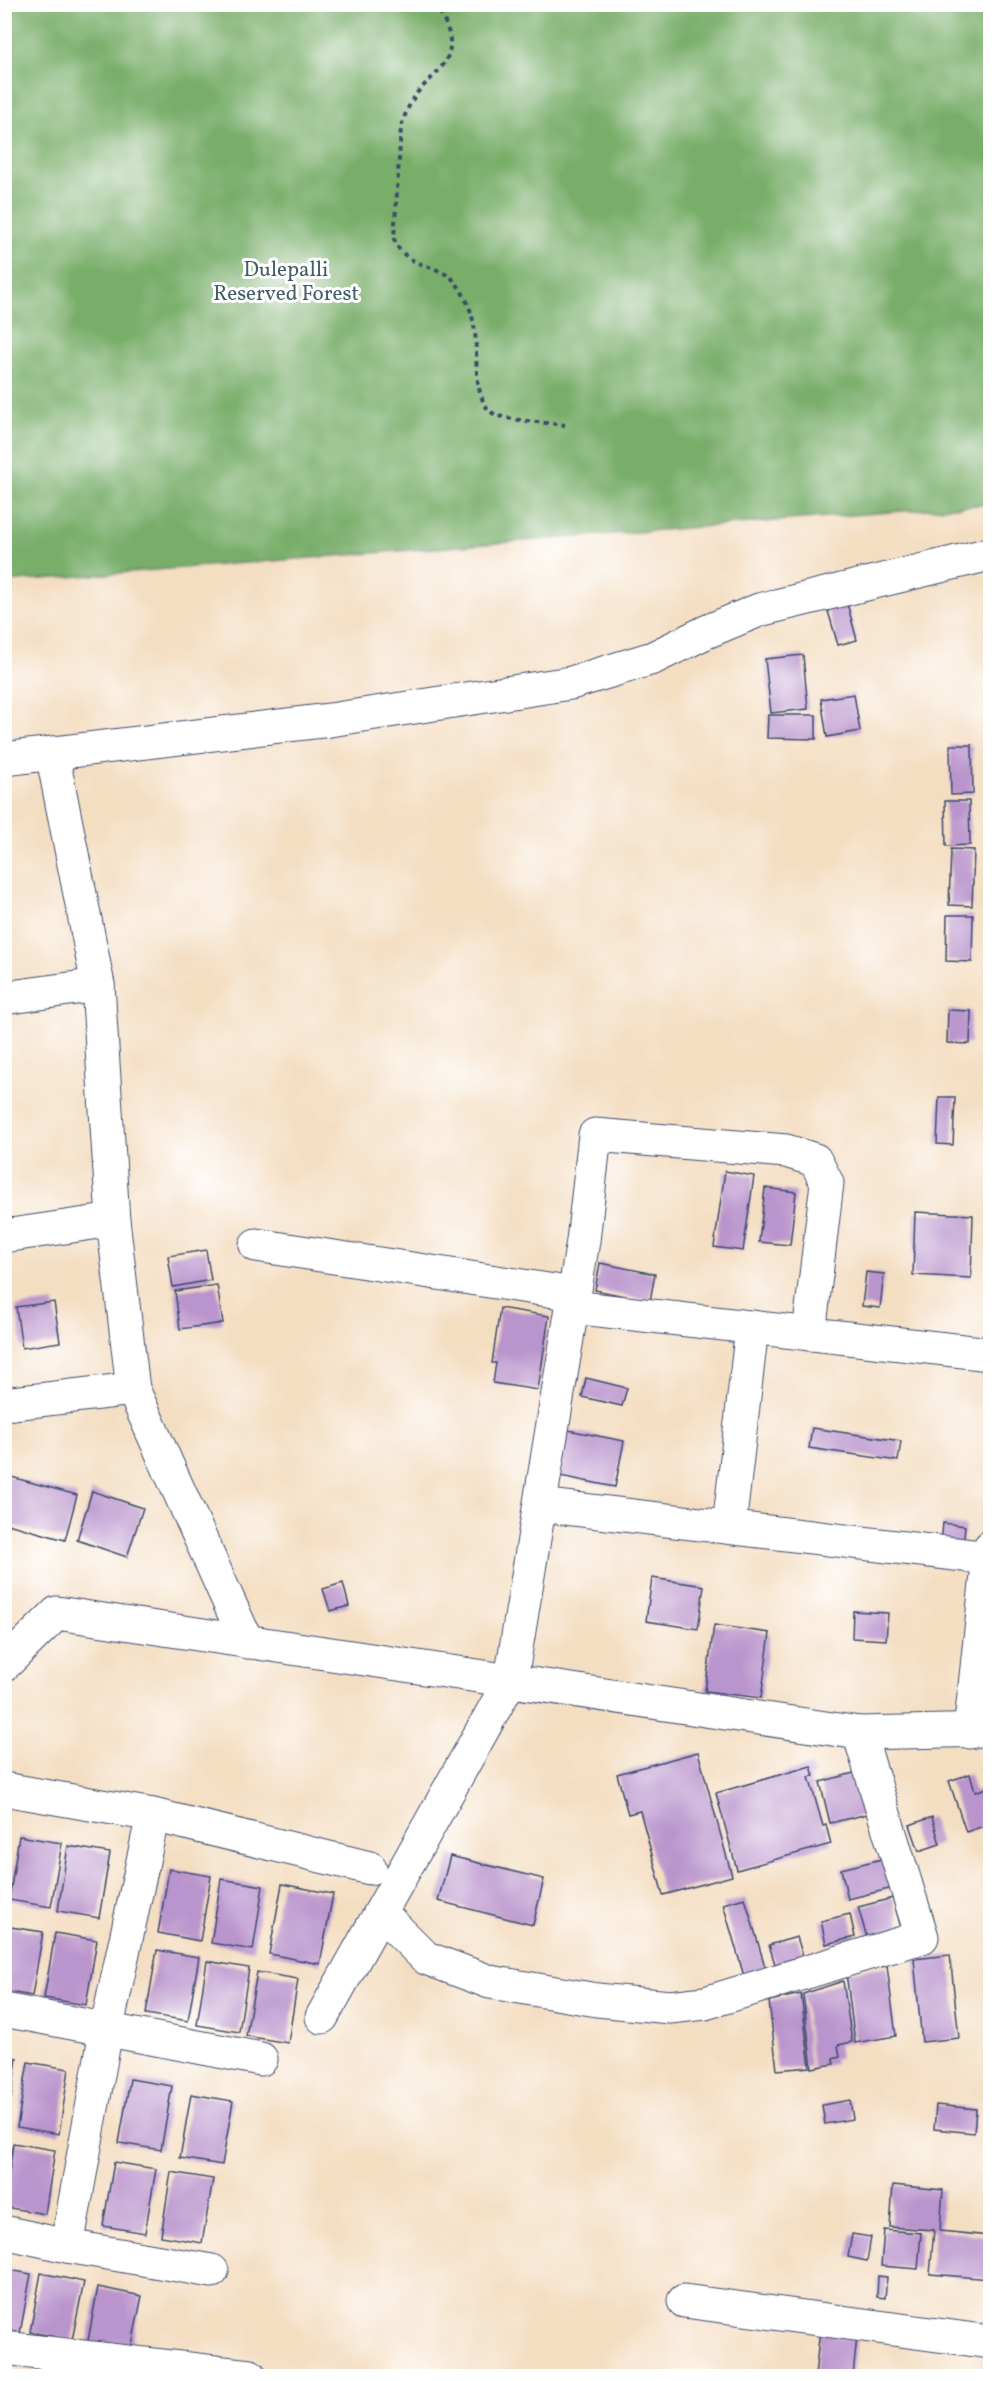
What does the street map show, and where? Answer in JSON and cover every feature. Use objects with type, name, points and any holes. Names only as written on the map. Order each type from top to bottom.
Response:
[{"type":"street","points":[[4,759],[330,720],[571,682],[653,658],[706,632],[759,610],[990,554]]},
{"type":"street","points":[[52,753],[98,985],[113,1220],[133,1389],[247,1642]]},
{"type":"street","points":[[8,995],[98,985]]},
{"type":"street","points":[[322,2017],[382,1914],[511,1680],[573,1301],[595,1135],[786,1151],[815,1160],[827,1183],[809,1334]]},
{"type":"street","points":[[4,1236],[113,1220]]},
{"type":"street","points":[[256,1245],[573,1301],[752,1328],[990,1354]]},
{"type":"street","points":[[729,1527],[752,1328]]},
{"type":"street","points":[[4,1404],[133,1389]]},
{"type":"street","points":[[4,1665],[57,1613],[859,1732],[980,1731],[990,1553],[729,1527],[540,1505]]},
{"type":"street","points":[[382,1914],[426,1958],[490,1982],[597,2000],[670,2007],[705,2002],[922,1937],[859,1732]]},
{"type":"street","points":[[4,1789],[153,1815],[370,1868]]},
{"type":"street","points":[[67,2246],[106,2031],[153,1815]]},
{"type":"street","points":[[4,2010],[261,2059]]},
{"type":"street","points":[[4,2232],[67,2246],[212,2271]]},
{"type":"street","points":[[684,2301],[990,2342]]},
{"type":"street","points":[[4,2348],[250,2376]]},
{"type":"path","points":[[437,4],[450,38],[450,54],[446,63],[418,92],[406,110],[401,127],[394,239],[397,250],[406,257],[453,279],[466,298],[474,324],[480,396],[486,407],[497,416],[565,425]]},
{"type":"green space","name":"Dulepalli Reserved Forest","points":[[5,4],[990,5],[990,504],[5,582]]},
{"type":"building","points":[[845,596],[857,640],[838,645],[825,601]]},
{"type":"building","points":[[803,655],[808,709],[771,713],[765,659]]},
{"type":"building","points":[[854,694],[860,731],[827,737],[821,699]]},
{"type":"building","points":[[768,715],[816,715],[816,739],[767,738]]},
{"type":"building","points":[[950,745],[972,745],[973,794],[951,795]]},
{"type":"building","points":[[945,801],[969,801],[970,845],[946,846]]},
{"type":"building","points":[[951,849],[974,850],[972,906],[949,905]]},
{"type":"building","points":[[947,915],[973,915],[972,962],[946,961]]},
{"type":"building","points":[[948,1010],[971,1011],[970,1044],[947,1043]]},
{"type":"building","points":[[939,1097],[955,1097],[953,1145],[937,1144]]},
{"type":"building","points":[[725,1171],[754,1176],[743,1251],[714,1247]]},
{"type":"building","points":[[765,1188],[796,1192],[790,1245],[759,1242]]},
{"type":"building","points":[[915,1212],[973,1215],[971,1278],[913,1275]]},
{"type":"building","points":[[206,1250],[211,1280],[173,1287],[168,1256]]},
{"type":"building","points":[[600,1263],[655,1274],[650,1301],[595,1290]]},
{"type":"building","points":[[866,1272],[884,1274],[880,1308],[862,1306]]},
{"type":"building","points":[[217,1285],[223,1323],[180,1329],[175,1291]]},
{"type":"building","points":[[54,1302],[60,1342],[22,1348],[16,1307]]},
{"type":"building","points":[[500,1308],[549,1316],[538,1390],[493,1383],[496,1363],[492,1363]]},
{"type":"building","points":[[586,1378],[627,1388],[622,1406],[582,1397]]},
{"type":"building","points":[[812,1428],[901,1441],[898,1461],[809,1448]]},
{"type":"building","points":[[568,1430],[624,1441],[615,1487],[560,1476]]},
{"type":"building","points":[[4,1475],[77,1495],[65,1540],[4,1523]]},
{"type":"building","points":[[92,1491],[143,1508],[127,1557],[77,1540]]},
{"type":"building","points":[[943,1523],[965,1526],[963,1546],[941,1545]]},
{"type":"building","points":[[652,1578],[704,1586],[698,1629],[646,1621]]},
{"type":"building","points":[[343,1583],[349,1606],[330,1611],[323,1589]]},
{"type":"building","points":[[853,1611],[888,1613],[886,1640],[852,1638]]},
{"type":"building","points":[[714,1625],[770,1633],[761,1698],[705,1691]]},
{"type":"building","points":[[698,1752],[732,1876],[663,1895],[640,1811],[628,1814],[617,1774]]},
{"type":"building","points":[[811,1766],[814,1776],[809,1777],[823,1826],[826,1825],[831,1844],[737,1870],[716,1793]]},
{"type":"building","points":[[865,1770],[876,1812],[830,1823],[820,1782]]},
{"type":"building","points":[[970,1774],[975,1792],[990,1787],[990,1824],[966,1832],[949,1781]]},
{"type":"building","points":[[932,1817],[940,1844],[919,1851],[910,1825]]},
{"type":"building","points":[[19,1836],[62,1843],[51,1907],[9,1900]]},
{"type":"building","points":[[68,1846],[110,1853],[99,1918],[58,1911]]},
{"type":"building","points":[[450,1856],[544,1879],[533,1925],[438,1901]]},
{"type":"building","points":[[886,1858],[893,1888],[848,1899],[841,1869]]},
{"type":"building","points":[[169,1869],[211,1876],[200,1941],[158,1933]]},
{"type":"building","points":[[221,1879],[263,1886],[253,1950],[211,1943]]},
{"type":"building","points":[[282,1884],[333,1894],[320,1964],[269,1954]]},
{"type":"building","points":[[745,1898],[768,1977],[746,1983],[723,1904]]},
{"type":"building","points":[[893,1898],[901,1928],[867,1938],[858,1907]]},
{"type":"building","points":[[850,1914],[855,1937],[826,1944],[821,1921]]},
{"type":"building","points":[[4,1926],[43,1932],[32,1996],[4,1991]]},
{"type":"building","points":[[55,1933],[97,1940],[86,2005],[44,1998]]},
{"type":"building","points":[[797,1937],[803,1956],[775,1964],[769,1945]]},
{"type":"building","points":[[157,1950],[199,1957],[188,2021],[146,2014]]},
{"type":"building","points":[[950,1955],[959,2038],[922,2042],[914,1959]]},
{"type":"building","points":[[207,1961],[249,1968],[239,2032],[197,2025]]},
{"type":"building","points":[[887,1966],[896,2036],[855,2043],[846,1972]]},
{"type":"building","points":[[257,1972],[298,1979],[288,2043],[246,2036]]},
{"type":"building","points":[[843,1981],[852,2042],[838,2045],[840,2057],[833,2059],[834,2064],[812,2068],[803,1994]]},
{"type":"building","points":[[801,1994],[810,2067],[777,2070],[769,2001]]},
{"type":"building","points":[[4,2056],[17,2058],[7,2123],[4,2123]]},
{"type":"building","points":[[28,2062],[69,2069],[59,2134],[17,2127]]},
{"type":"building","points":[[130,2079],[172,2086],[161,2150],[119,2143]]},
{"type":"building","points":[[191,2094],[233,2101],[222,2165],[180,2158]]},
{"type":"building","points":[[850,2100],[853,2119],[825,2124],[822,2105]]},
{"type":"building","points":[[936,2105],[976,2109],[974,2133],[934,2129]]},
{"type":"building","points":[[13,2143],[55,2150],[45,2214],[4,2207]]},
{"type":"building","points":[[114,2162],[156,2169],[145,2233],[103,2226]]},
{"type":"building","points":[[171,2172],[213,2179],[202,2243],[161,2236]]},
{"type":"building","points":[[893,2185],[943,2190],[940,2231],[990,2236],[990,2279],[930,2274],[934,2230],[890,2227]]},
{"type":"building","points":[[884,2230],[921,2233],[918,2269],[881,2266]]},
{"type":"building","points":[[852,2234],[871,2237],[867,2261],[848,2257]]},
{"type":"building","points":[[4,2269],[31,2274],[20,2333],[4,2330]]},
{"type":"building","points":[[41,2273],[84,2282],[72,2340],[30,2332]]},
{"type":"building","points":[[878,2276],[887,2277],[885,2298],[877,2297]]},
{"type":"building","points":[[98,2287],[142,2296],[130,2354],[87,2346]]},
{"type":"building","points":[[821,2321],[858,2326],[853,2376],[815,2376]]},
{"type":"building","points":[[79,2365],[117,2376],[77,2376]]}]
